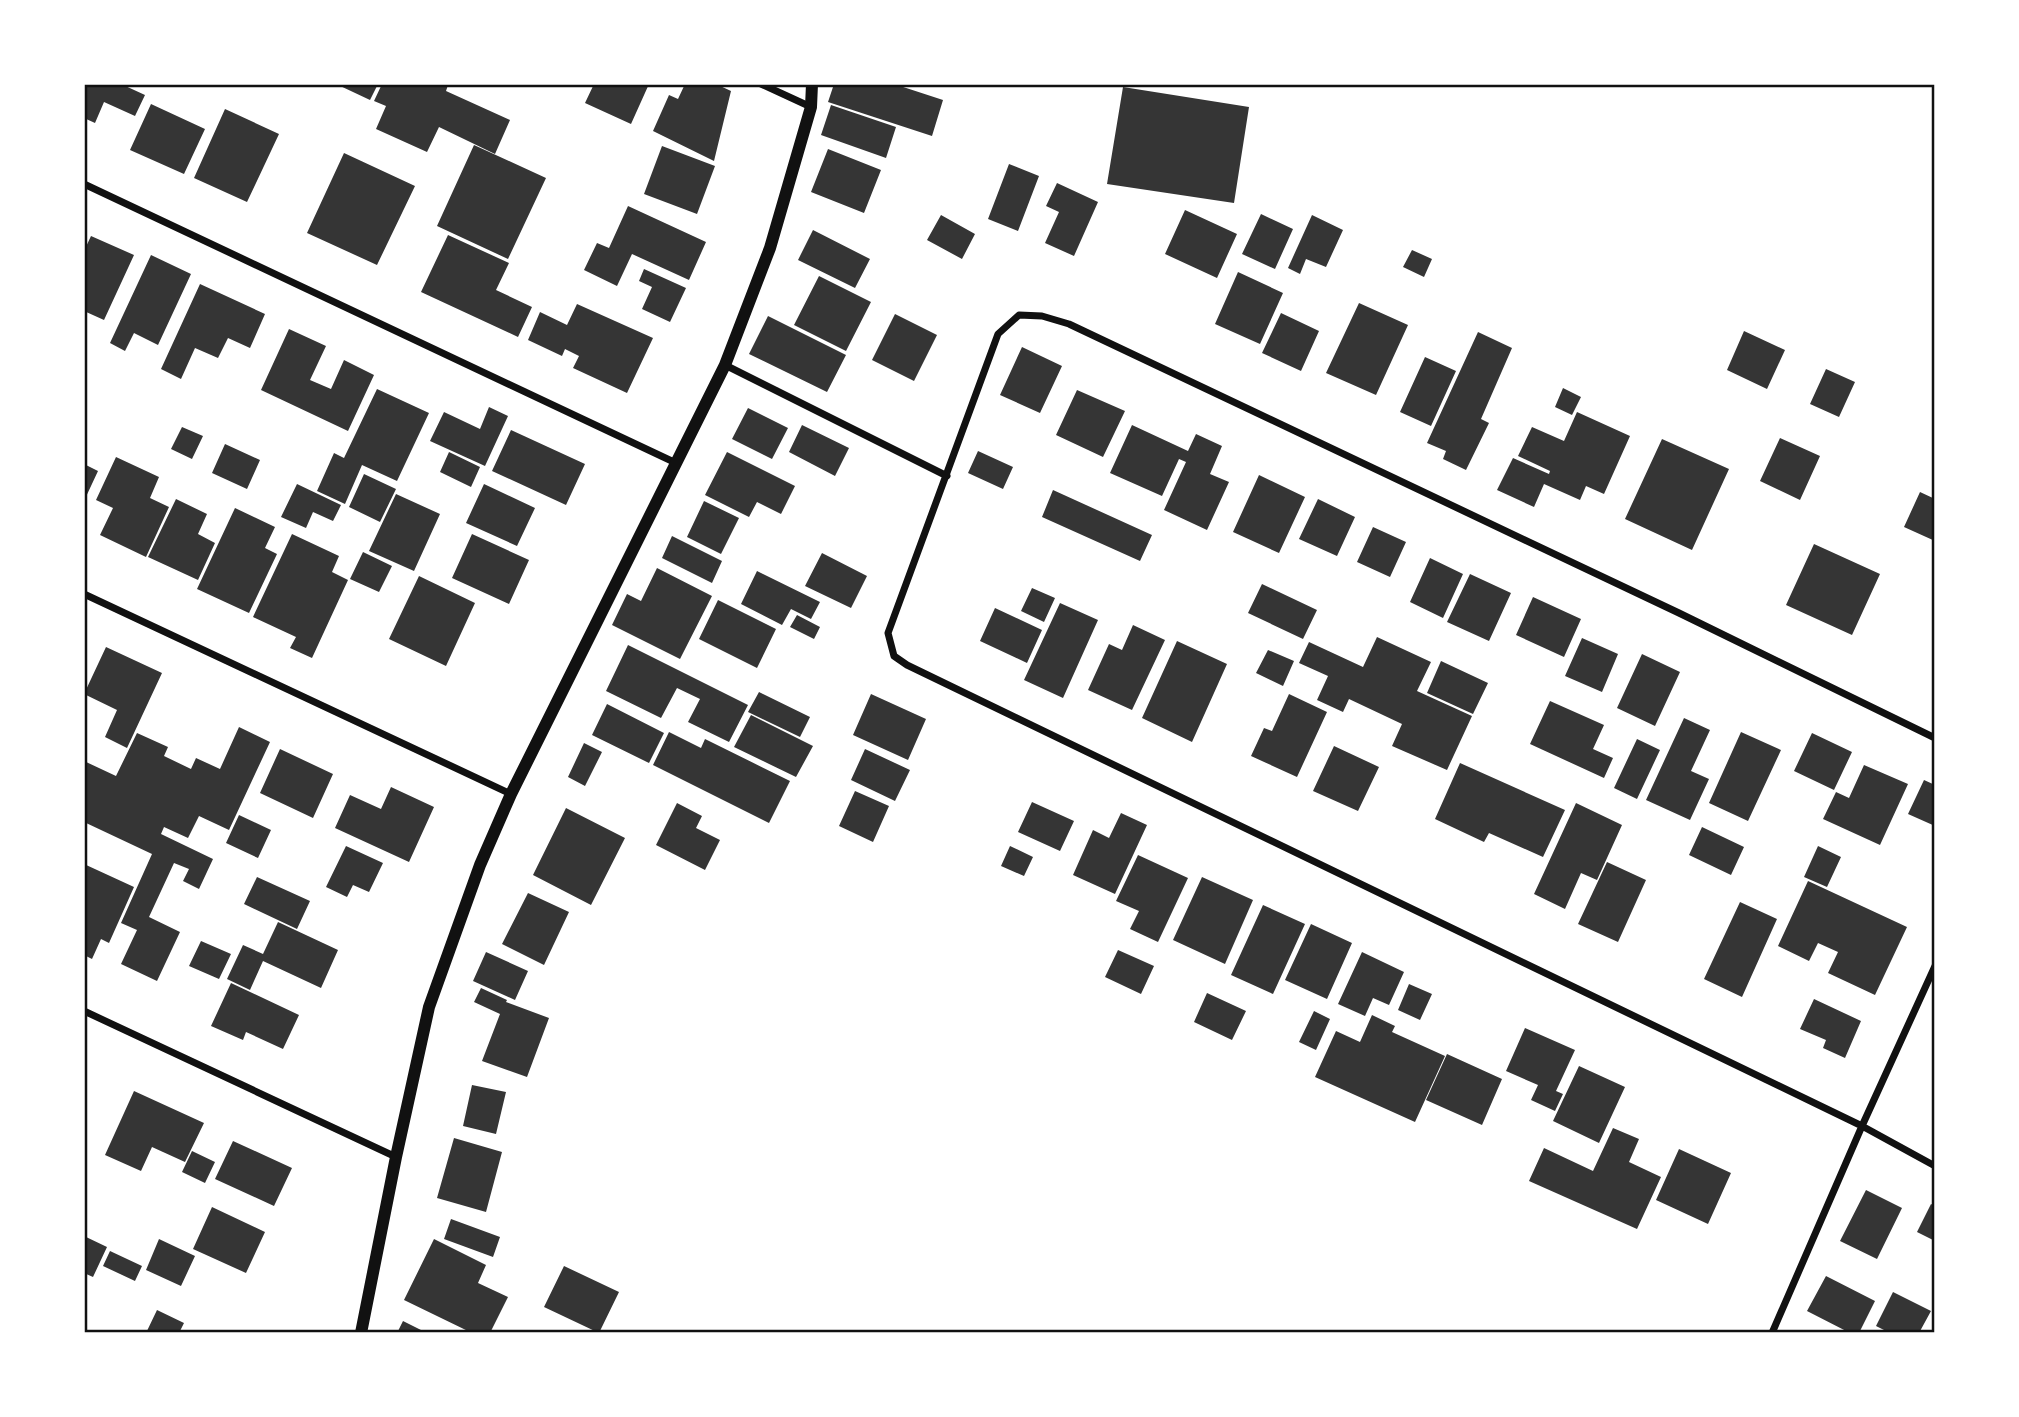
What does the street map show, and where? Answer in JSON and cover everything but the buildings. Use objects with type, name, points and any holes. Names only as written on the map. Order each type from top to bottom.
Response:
[{"type":"street","points":[[761,84],[811,107]]},
{"type":"street","points":[[361,1333],[429,1007],[480,865],[511,794],[725,365],[770,248],[811,107],[812,84]]},
{"type":"street","points":[[84,184],[676,463]]},
{"type":"street","points":[[1935,738],[1666,607],[1069,324],[1042,316],[1019,315],[998,334],[888,633],[894,656],[908,665],[1862,1126],[1935,1166]]},
{"type":"street","points":[[725,365],[947,476]]},
{"type":"street","points":[[84,594],[511,794]]},
{"type":"street","points":[[1772,1333],[1935,966]]},
{"type":"street","points":[[84,1011],[396,1157]]}]
